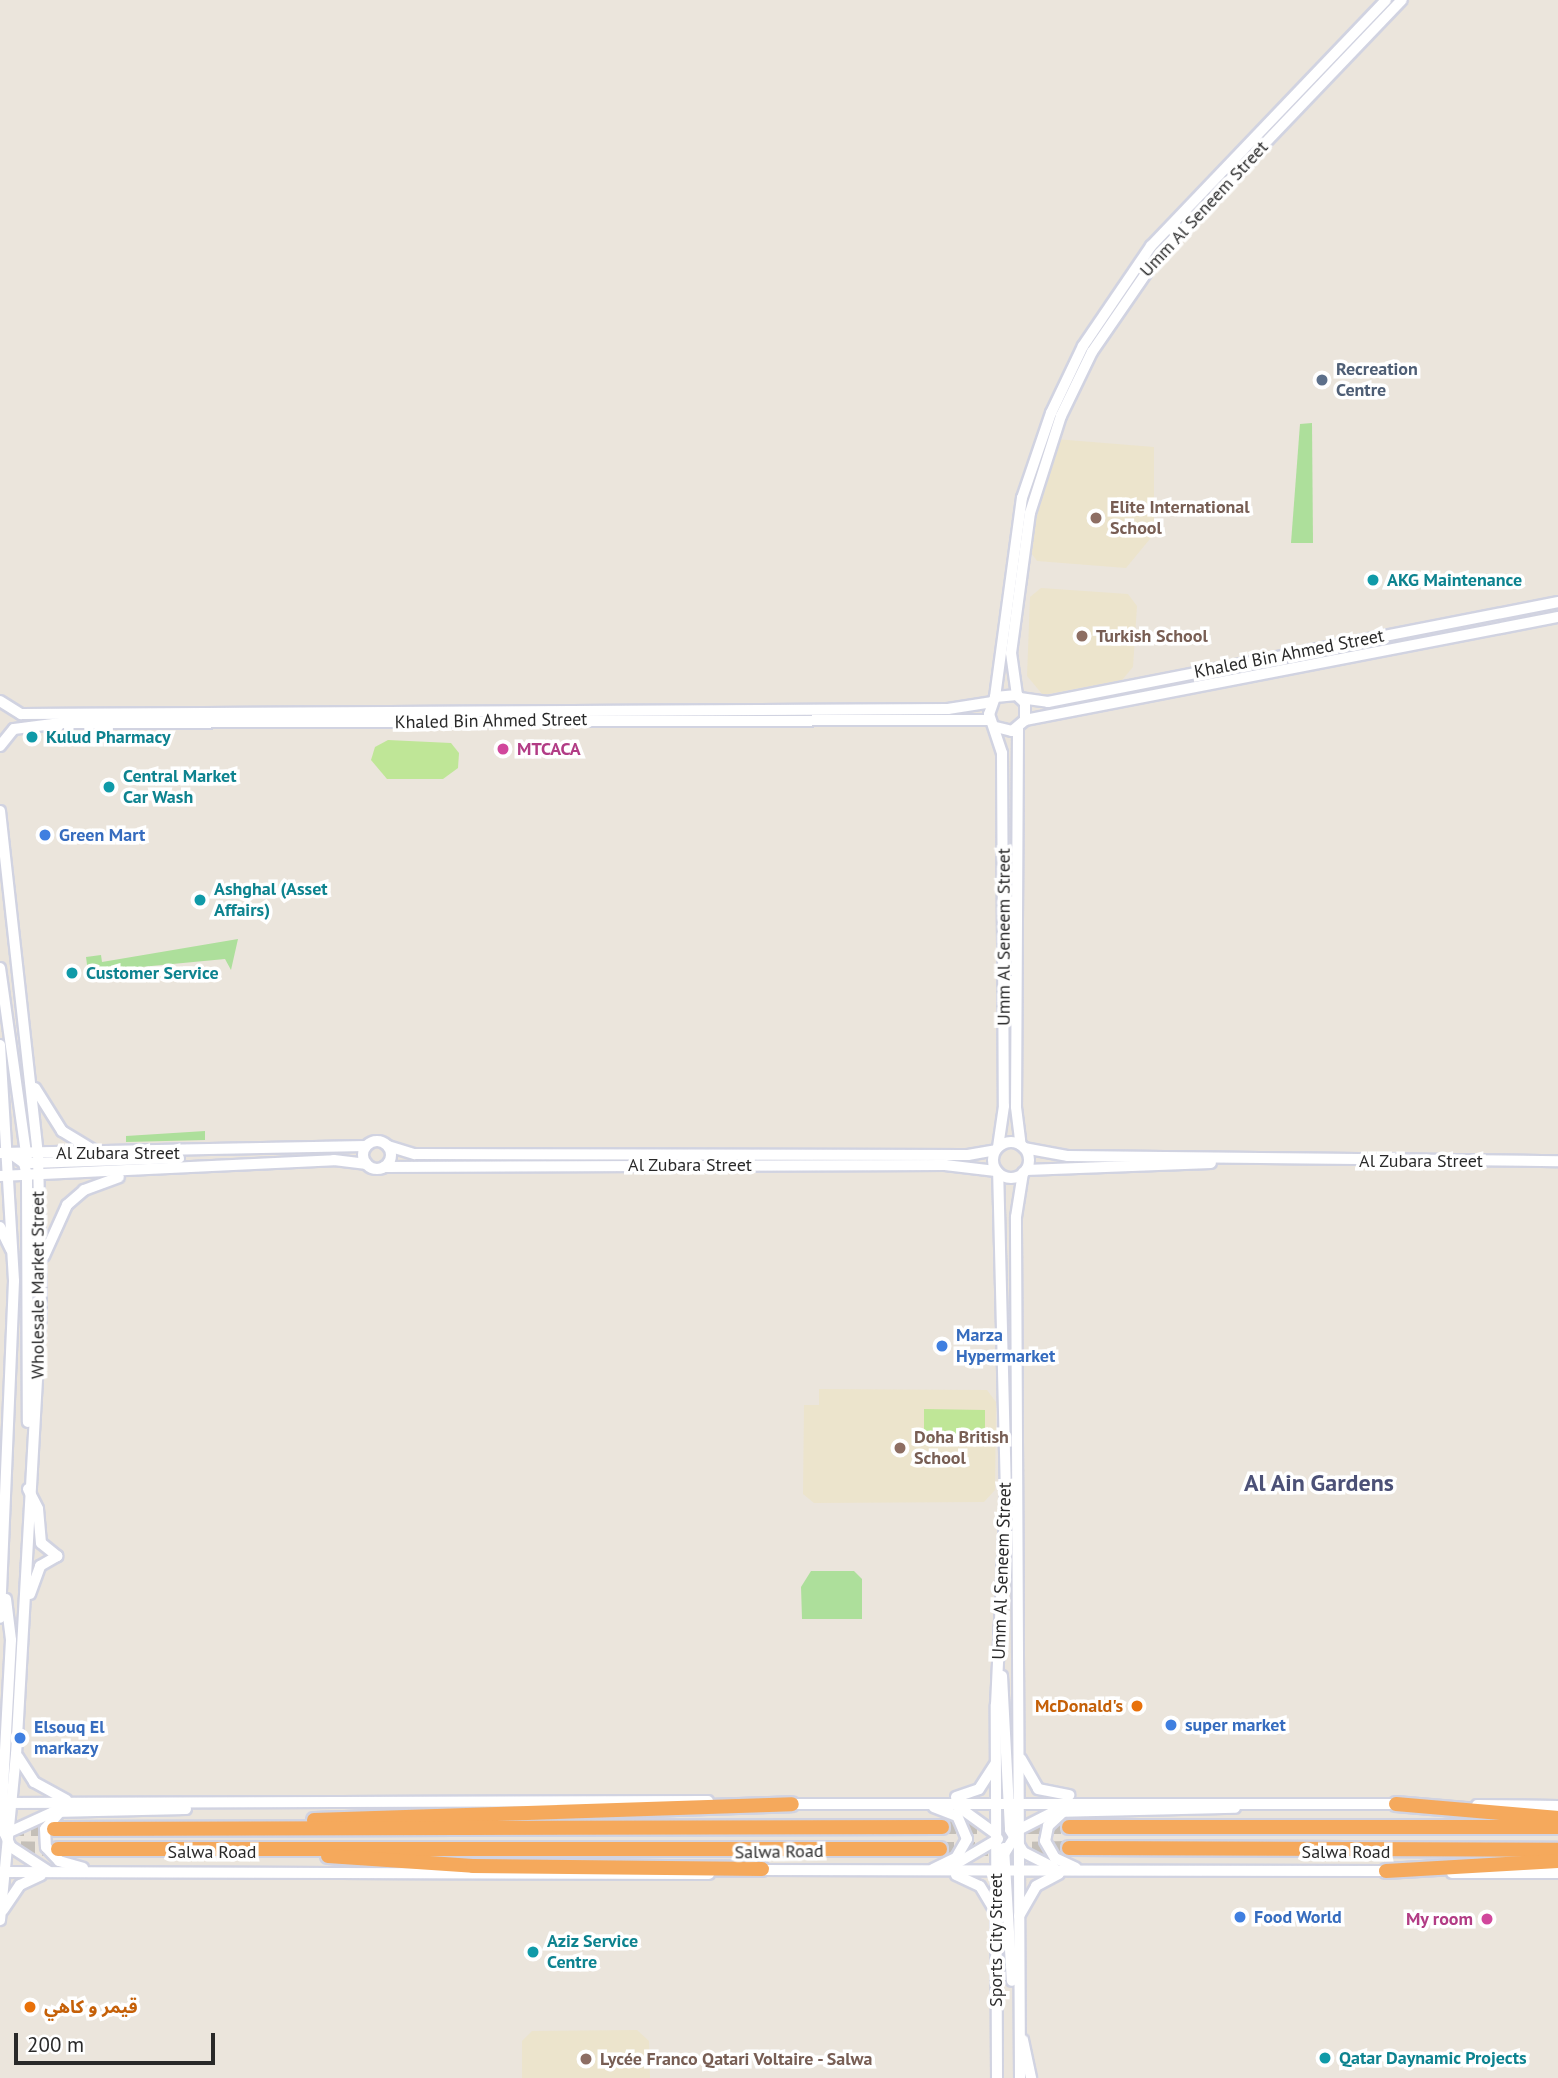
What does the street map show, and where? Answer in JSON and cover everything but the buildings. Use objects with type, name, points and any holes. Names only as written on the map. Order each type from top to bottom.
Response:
[{"type":"highway","points":[[271,1827],[333,1817],[792,1804]]},
{"type":"highway","points":[[1396,1804],[1558,1818]]},
{"type":"highway","name":"Salwa Road","points":[[54,1829],[942,1827]]},
{"type":"highway","name":"Salwa Road","points":[[1069,1827],[1558,1827]]},
{"type":"highway","points":[[268,1848],[473,1866],[762,1869]]},
{"type":"highway","name":"Salwa Road","points":[[1069,1848],[1558,1850]]},
{"type":"highway","name":"Salwa Road","points":[[58,1849],[940,1849]]},
{"type":"highway","points":[[1386,1871],[1558,1861]]},
{"type":"main road","name":"Umm Al Seneem Street","points":[[1006,1802],[996,1762],[1006,1494],[997,1172],[997,1149],[1004,1106],[1004,883],[993,723],[1022,498],[1078,355],[1151,246],[1386,0]]},
{"type":"main road","name":"Umm Al Seneem Street","points":[[1006,1802],[1018,1748],[1016,1217],[1025,1172],[1016,1107],[1022,724],[1011,653],[1030,513],[1060,416],[1092,352],[1160,253],[1402,0]]},
{"type":"main road","name":"Khaled Bin Ahmed Street","points":[[0,701],[21,714],[948,709],[1019,696],[1048,702],[1558,602]]},
{"type":"main road","name":"Khaled Bin Ahmed Street","points":[[0,746],[23,726],[74,723],[1022,724],[1558,617]]},
{"type":"main road","name":"Wholesale Market Street","points":[[0,811],[31,1080],[30,1164],[41,1266],[29,1459],[24,1634],[16,1754],[5,1802]]},
{"type":"main road","points":[[0,968],[30,1164],[29,1459]]},
{"type":"main road","name":"Wholesale Market Street","points":[[0,1045],[13,1253],[0,1618]]},
{"type":"main road","points":[[0,1091],[3,1075]]},
{"type":"main road","points":[[31,1080],[62,1131],[100,1154]]},
{"type":"main road","points":[[376,1141],[388,1146],[391,1158],[384,1167],[367,1164],[366,1146],[376,1141]]},
{"type":"main road","name":"Al Zubara Street","points":[[30,1164],[100,1154],[205,1153],[366,1146]]},
{"type":"main road","name":"Al Zubara Street","points":[[388,1146],[415,1154],[968,1155],[1023,1147],[1068,1156],[1558,1161]]},
{"type":"main road","points":[[5,1153],[30,1164]]},
{"type":"main road","points":[[6,1171],[30,1164],[155,1162],[205,1153]]},
{"type":"main road","name":"Al Zubara Street","points":[[30,1164],[143,1172],[334,1160],[367,1164]]},
{"type":"main road","name":"Al Zubara Street","points":[[384,1167],[945,1165],[997,1172],[1013,1178],[1025,1172],[1283,1160]]},
{"type":"main road","points":[[41,1266],[53,1227],[76,1196],[143,1172]]},
{"type":"main road","points":[[0,1227],[13,1253]]},
{"type":"main road","points":[[24,1634],[36,1571],[57,1556],[41,1543],[38,1509],[28,1489]]},
{"type":"main road","points":[[1,1916],[11,1640],[2,1581]]},
{"type":"main road","points":[[999,1667],[1007,1702],[1006,1802]]},
{"type":"main road","points":[[1018,1748],[1027,1778],[1043,1792],[1116,1802]]},
{"type":"main road","points":[[16,1754],[34,1783],[69,1807]]},
{"type":"main road","points":[[887,1802],[971,1794],[996,1762]]},
{"type":"main road","points":[[5,1802],[169,1811],[207,1804],[642,1799],[792,1804],[1116,1802],[1558,1806]]},
{"type":"main road","points":[[911,1802],[950,1811],[967,1833],[959,1855],[927,1872]]},
{"type":"main road","name":"Sports City Street","points":[[997,2078],[995,1910],[1007,1872],[1014,1835],[1006,1802]]},
{"type":"main road","name":"Sports City Street","points":[[1006,1802],[999,1840],[1017,1922],[1020,2078]]},
{"type":"main road","points":[[947,1803],[976,1814],[999,1840]]},
{"type":"main road","points":[[940,1872],[999,1840],[1014,1835],[1040,1815],[1067,1810],[1223,1810],[1251,1804]]},
{"type":"main road","points":[[4,1833],[69,1807]]},
{"type":"main road","points":[[69,1807],[47,1825],[46,1847],[59,1861],[94,1872]]},
{"type":"main road","points":[[1067,1810],[1048,1826],[1046,1845],[1058,1860],[1089,1870]]},
{"type":"main road","points":[[1,1916],[20,1885],[51,1872],[4,1833]]},
{"type":"main road","points":[[1014,1835],[1038,1862],[1066,1871]]},
{"type":"main road","name":"Salwa Road","points":[[2,1872],[626,1878],[762,1869],[927,1872],[1089,1870],[1558,1873]]},
{"type":"main road","points":[[1017,1922],[1033,1889],[1066,1871]]},
{"type":"main road","points":[[940,1872],[975,1882],[995,1910]]},
{"type":"main road","points":[[1007,1872],[1008,1954],[1017,2003]]},
{"type":"main road","name":"Sports City Street","points":[[1018,2023],[1031,2078]]},
{"type":"shaded area","name":"Elite International School","points":[[1055,439],[1154,447],[1154,534],[1126,568],[1037,561],[1029,550]]},
{"type":"shaded area","name":"Turkish School","points":[[1041,588],[1128,594],[1137,606],[1133,667],[1122,680],[1043,695],[1027,676],[1030,597]]},
{"type":"shaded area","name":"Doha British School","points":[[819,1389],[987,1390],[996,1402],[995,1490],[984,1502],[814,1503],[803,1494],[804,1405],[819,1405]]},
{"type":"shaded area","name":"Lycée Franco Qatari Voltaire - Salwa","points":[[637,2030],[649,2041],[650,2078],[522,2078],[522,2041],[532,2031]]},
{"type":"green space","points":[[1312,423],[1313,543],[1291,543],[1300,424]]},
{"type":"green space","points":[[388,740],[451,743],[459,753],[458,768],[443,779],[387,779],[371,760],[375,747]]},
{"type":"green space","points":[[238,939],[231,970],[225,959],[88,972],[86,957],[101,955],[102,962]]},
{"type":"green space","points":[[205,1131],[205,1140],[126,1142],[126,1136]]},
{"type":"green space","points":[[924,1409],[985,1410],[985,1445],[924,1445]]},
{"type":"green space","points":[[811,1571],[854,1571],[862,1579],[862,1619],[802,1619],[801,1587]]},
{"type":"tunnel","points":[[942,1827],[1069,1827]]},
{"type":"tunnel","points":[[10,1829],[54,1829]]},
{"type":"tunnel","points":[[0,1848],[58,1849]]},
{"type":"tunnel","points":[[1011,1849],[1069,1848]]},
{"type":"tunnel","points":[[940,1849],[988,1849]]},
{"type":"place","name":"Recreation Centre","points":[[1322,380]]},
{"type":"place","name":"Elite International School","points":[[1096,518]]},
{"type":"place","name":"AKG Maintenance","points":[[1373,580]]},
{"type":"place","name":"Turkish School","points":[[1082,636]]},
{"type":"place","name":"Kulud Pharmacy","points":[[32,737]]},
{"type":"place","name":"MTCACA","points":[[503,749]]},
{"type":"place","name":"Central Market Car Wash","points":[[109,787]]},
{"type":"place","name":"Green Mart","points":[[45,835]]},
{"type":"place","name":"Ashghal (Asset Affairs)","points":[[200,900]]},
{"type":"place","name":"Customer Service","points":[[72,973]]},
{"type":"place","name":"Marza Hypermarket","points":[[942,1346]]},
{"type":"place","name":"Doha British School","points":[[900,1448]]},
{"type":"place","name":"McDonald's","points":[[1137,1706]]},
{"type":"place","name":"super market","points":[[1171,1725]]},
{"type":"place","name":"Elsouq El markazy","points":[[20,1738]]},
{"type":"place","name":"Food World","points":[[1240,1917]]},
{"type":"place","name":"My room","points":[[1487,1919]]},
{"type":"place","name":"Aziz Service Centre","points":[[533,1952]]},
{"type":"place","name":"قيمر و كاهي","points":[[30,2007]]},
{"type":"place","name":"Qatar Daynamic Projects","points":[[1325,2058]]},
{"type":"place","name":"Lycée Franco Qatari Voltaire - Salwa","points":[[586,2059]]},
{"type":"district","name":"Al Ain Gardens","points":[[1319,1483]]}]
